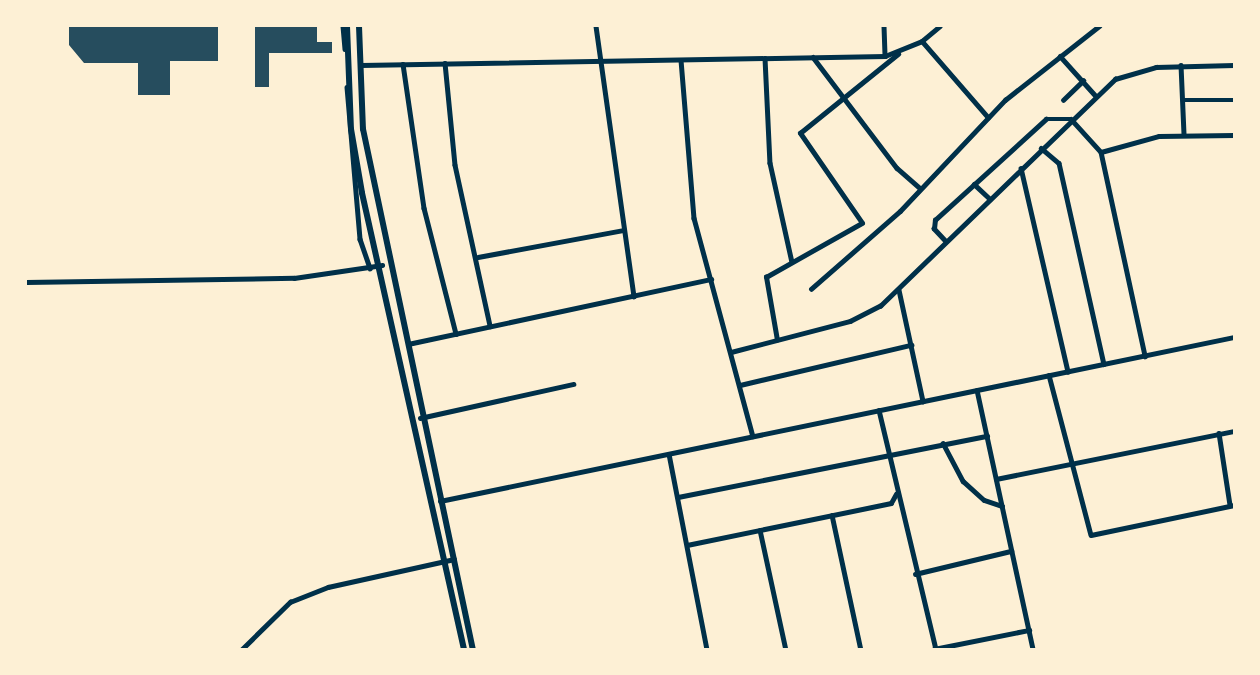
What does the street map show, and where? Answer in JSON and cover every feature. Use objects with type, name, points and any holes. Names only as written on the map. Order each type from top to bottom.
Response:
[{"type":"street","points":[[345,26],[351,129],[382,265],[394,353],[446,562],[464,650]]},
{"type":"street","points":[[345,26],[346,121],[360,239],[370,268]]},
{"type":"street","points":[[359,26],[363,129],[408,344],[420,418],[473,650]]},
{"type":"street","points":[[596,26],[597,61],[634,296]]},
{"type":"street","points":[[884,26],[885,56]]},
{"type":"street","points":[[361,65],[885,56],[922,41],[940,26]]},
{"type":"street","points":[[811,289],[874,236],[988,117],[1099,26]]},
{"type":"street","points":[[922,41],[988,117]]},
{"type":"street","points":[[777,340],[766,277],[862,223],[800,134],[903,50]]},
{"type":"street","points":[[1060,56],[1095,95]]},
{"type":"street","points":[[813,57],[905,178],[919,187]]},
{"type":"street","points":[[765,58],[770,164],[792,262]]},
{"type":"street","points":[[681,60],[688,180],[711,279],[753,436]]},
{"type":"street","points":[[445,63],[455,165],[478,257],[490,326]]},
{"type":"street","points":[[403,64],[424,208],[456,334]]},
{"type":"street","points":[[731,351],[850,321],[899,290],[1095,95],[1137,70],[1181,65],[1234,65]]},
{"type":"street","points":[[1181,65],[1184,135]]},
{"type":"street","points":[[1063,100],[1083,81]]},
{"type":"street","points":[[1183,100],[1234,100]]},
{"type":"street","points":[[946,242],[933,224],[1046,119],[1071,119],[1101,152],[1145,356]]},
{"type":"street","points":[[1101,152],[1134,140],[1184,135],[1234,135]]},
{"type":"street","points":[[1041,148],[1059,163],[1104,364]]},
{"type":"street","points":[[1021,168],[1068,372]]},
{"type":"street","points":[[974,184],[990,199]]},
{"type":"street","points":[[478,257],[623,230]]},
{"type":"street","points":[[26,282],[294,278],[382,265]]},
{"type":"street","points":[[408,344],[711,279]]},
{"type":"street","points":[[899,290],[923,401]]},
{"type":"street","points":[[440,501],[1234,338]]},
{"type":"street","points":[[740,385],[911,345]]},
{"type":"street","points":[[1049,375],[1091,535],[1232,505],[1219,433]]},
{"type":"street","points":[[420,418],[573,384]]},
{"type":"street","points":[[977,390],[1033,650]]},
{"type":"street","points":[[879,410],[934,649],[1029,630]]},
{"type":"street","points":[[996,479],[1234,431]]},
{"type":"street","points":[[678,497],[890,451],[987,436]]},
{"type":"street","points":[[943,443],[963,482],[984,500],[1002,506]]},
{"type":"street","points":[[669,454],[707,650]]},
{"type":"street","points":[[687,545],[891,502],[897,492]]},
{"type":"street","points":[[832,515],[861,650]]},
{"type":"street","points":[[760,530],[786,650]]},
{"type":"street","points":[[915,574],[1011,551]]},
{"type":"street","points":[[241,650],[290,602],[328,587],[454,559]]},
{"type":"building","points":[[69,26],[218,26],[218,61],[170,61],[170,95],[138,95],[138,63],[84,63],[69,45]]},
{"type":"building","points":[[255,26],[317,26],[317,42],[332,42],[332,53],[269,53],[269,87],[255,87]]}]
